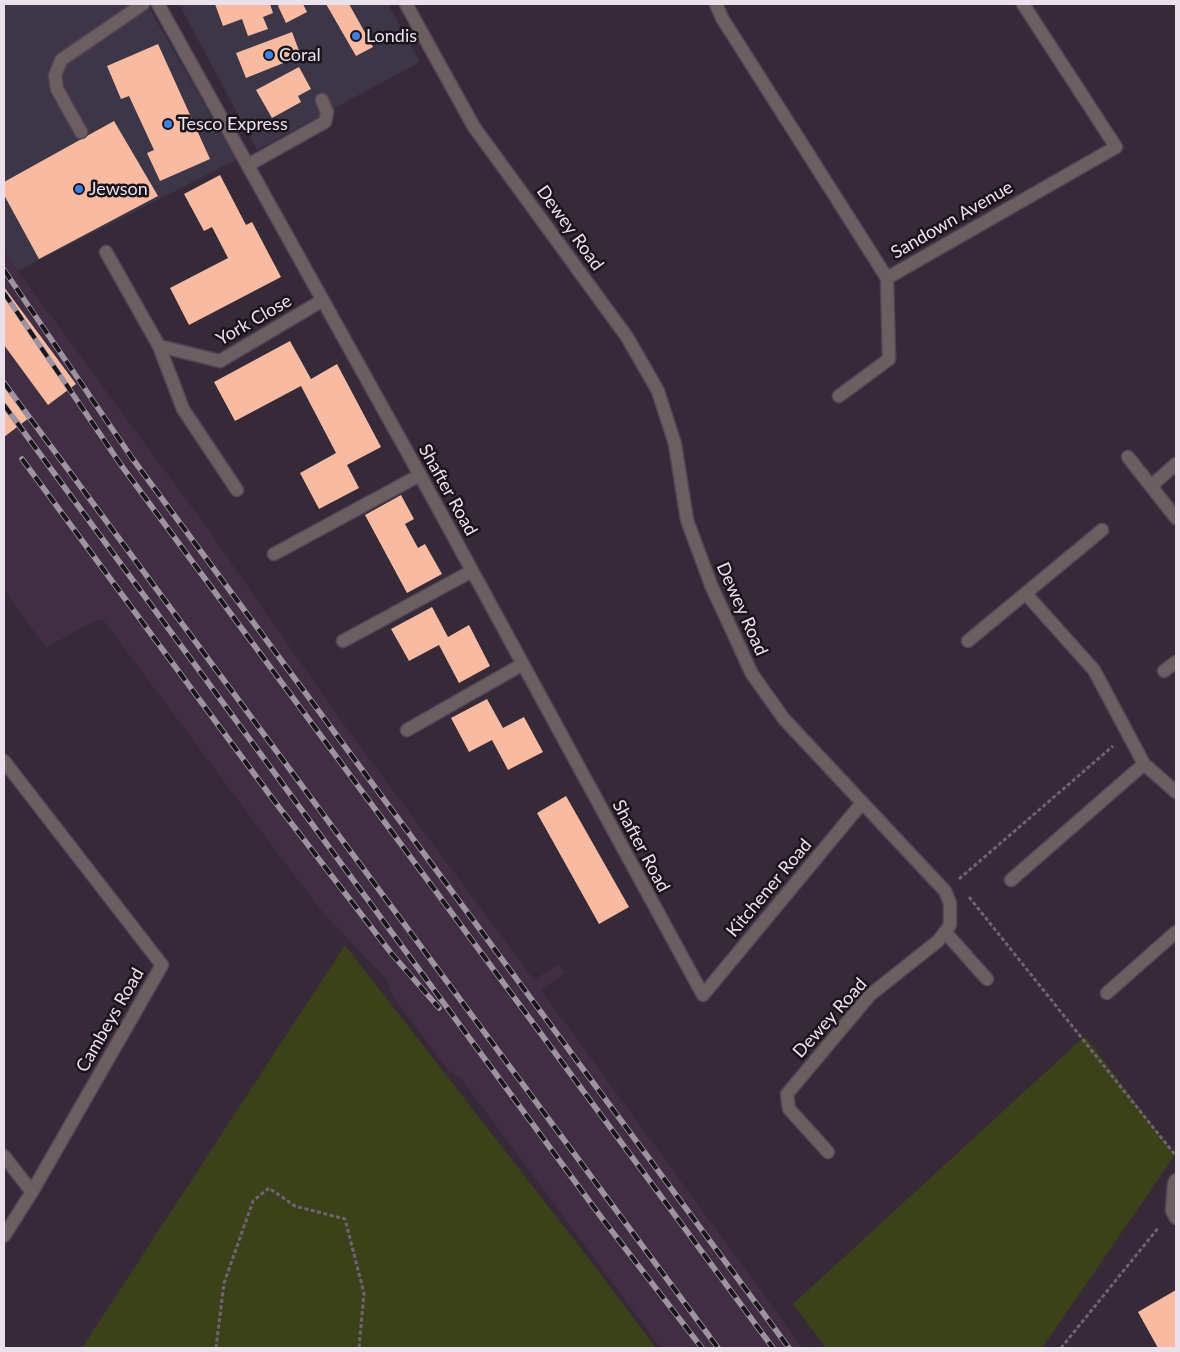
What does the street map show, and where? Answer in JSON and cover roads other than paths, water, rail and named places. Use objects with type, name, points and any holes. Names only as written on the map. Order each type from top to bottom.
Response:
[{"type":"street","points":[[81,132],[57,89],[54,76],[61,60],[143,4]]},
{"type":"street","name":"Shafter Road","points":[[158,4],[420,475],[702,996]]},
{"type":"street","name":"Dewey Road","points":[[406,4],[474,127],[627,337],[658,391],[675,444],[687,520],[711,585],[752,674],[784,719],[945,891],[950,904],[950,925],[938,942],[870,995],[786,1094],[789,1109],[828,1152]]},
{"type":"street","name":"Sandown Avenue","points":[[716,4],[722,18],[886,278],[1116,147],[1023,4]]},
{"type":"street","points":[[248,166],[325,122],[327,112],[322,100]]},
{"type":"street","points":[[106,252],[159,346],[183,409],[238,490]]},
{"type":"street","points":[[839,396],[889,360],[886,278]]},
{"type":"street","name":"York Close","points":[[159,346],[220,361],[323,300]]},
{"type":"street","points":[[1128,457],[1176,518]]},
{"type":"street","points":[[1151,486],[1176,464]]},
{"type":"street","points":[[274,554],[420,475]]},
{"type":"street","points":[[968,641],[1102,530]]},
{"type":"street","points":[[343,641],[472,571]]},
{"type":"street","points":[[1026,594],[1094,670],[1144,764],[1176,792]]},
{"type":"street","points":[[1164,671],[1176,662]]},
{"type":"street","points":[[407,730],[523,664]]},
{"type":"street","name":"Cambeys Road","points":[[4,761],[162,965],[32,1192],[4,1236]]},
{"type":"street","points":[[1011,880],[1144,764]]},
{"type":"street","name":"Kitchener Road","points":[[702,996],[862,803]]},
{"type":"street","points":[[946,932],[987,979]]},
{"type":"street","points":[[1107,993],[1176,932]]},
{"type":"street","points":[[4,1156],[32,1192]]},
{"type":"street","points":[[1174,1211],[1174,1184],[1176,1180]]},
{"type":"railway","points":[[4,270],[132,458],[789,1348]]},
{"type":"railway","points":[[4,293],[121,465],[773,1348]]},
{"type":"railway","points":[[4,383],[718,1348]]},
{"type":"railway","points":[[4,405],[601,1217],[702,1348]]},
{"type":"railway","points":[[22,459],[272,798],[391,953],[439,1008]]},
{"type":"place","name":"Londis","points":[[356,36]]},
{"type":"place","name":"Coral","points":[[269,55]]},
{"type":"place","name":"Tesco Express","points":[[168,124]]},
{"type":"place","name":"Jewson","points":[[79,189]]}]
